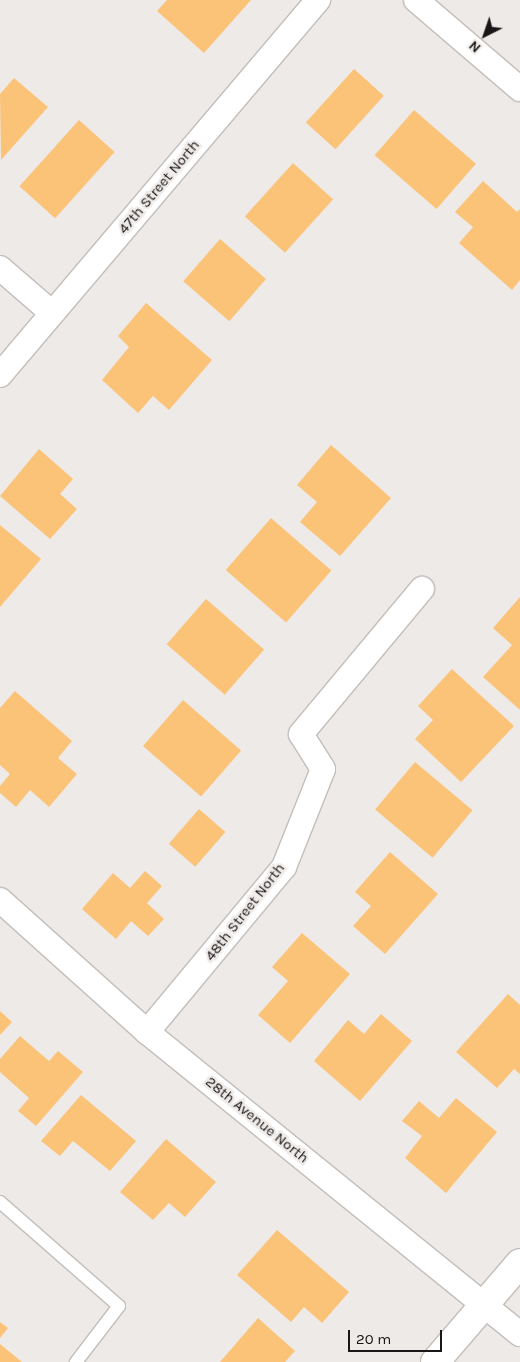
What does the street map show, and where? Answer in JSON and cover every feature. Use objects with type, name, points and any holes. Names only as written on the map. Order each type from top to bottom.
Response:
[{"type":"main road","points":[[435,1362],[520,1263]]},
{"type":"street","name":"47th Street North","points":[[0,375],[318,0]]},
{"type":"street","points":[[416,0],[520,89]]},
{"type":"street","points":[[0,268],[52,313]]},
{"type":"street","name":"48th Street North","points":[[148,1032],[284,867],[323,769],[301,734],[422,589]]},
{"type":"street","name":"28th Avenue North","points":[[0,900],[148,1032],[485,1303],[520,1334]]},
{"type":"lane","points":[[0,1202],[120,1306],[76,1362]]},
{"type":"building","points":[[167,0],[251,0],[204,53],[157,11]]},
{"type":"building","points":[[354,69],[384,96],[336,149],[306,123]]},
{"type":"building","points":[[14,78],[48,107],[1,160],[0,94]]},
{"type":"building","points":[[414,110],[476,164],[437,209],[375,155]]},
{"type":"building","points":[[79,120],[115,152],[55,218],[19,186]]},
{"type":"building","points":[[293,163],[333,199],[285,253],[245,217]]},
{"type":"building","points":[[483,181],[517,212],[520,209],[520,280],[512,290],[459,243],[473,227],[455,212]]},
{"type":"building","points":[[220,239],[266,279],[229,321],[183,281]]},
{"type":"building","points":[[146,303],[212,360],[169,410],[153,396],[138,413],[102,380],[129,347],[118,336]]},
{"type":"building","points":[[331,445],[391,498],[340,556],[300,522],[317,502],[297,485]]},
{"type":"building","points":[[39,449],[73,479],[60,494],[77,509],[50,539],[0,496]]},
{"type":"building","points":[[271,518],[331,570],[286,623],[226,570]]},
{"type":"building","points":[[0,525],[41,559],[0,607]]},
{"type":"building","points":[[520,597],[520,710],[483,677],[512,645],[493,628]]},
{"type":"building","points":[[206,599],[264,650],[225,695],[167,644]]},
{"type":"building","points":[[452,669],[514,726],[461,782],[415,739],[433,720],[418,706]]},
{"type":"building","points":[[15,691],[72,741],[58,758],[77,774],[49,807],[30,790],[16,807],[0,793],[0,786],[10,774],[0,765],[0,708]]},
{"type":"building","points":[[183,700],[241,751],[201,797],[143,746]]},
{"type":"building","points":[[415,762],[472,810],[433,858],[375,809]]},
{"type":"building","points":[[199,809],[225,832],[195,867],[169,844]]},
{"type":"building","points":[[390,852],[438,894],[385,954],[353,926],[371,906],[355,892]]},
{"type":"building","points":[[145,871],[162,886],[147,903],[164,919],[148,936],[131,921],[116,939],[82,909],[113,873],[130,888]]},
{"type":"building","points":[[302,933],[350,974],[290,1043],[258,1015],[288,981],[272,967]]},
{"type":"building","points":[[508,994],[520,1005],[520,1074],[514,1069],[497,1088],[456,1052]]},
{"type":"building","points":[[0,1011],[12,1022],[0,1035]]},
{"type":"building","points":[[381,1014],[412,1041],[360,1101],[314,1061],[348,1020],[364,1034]]},
{"type":"building","points":[[20,1036],[49,1061],[58,1051],[83,1072],[36,1126],[18,1111],[29,1098],[0,1072],[0,1059]]},
{"type":"building","points":[[81,1095],[136,1141],[110,1171],[73,1141],[60,1156],[41,1141]]},
{"type":"building","points":[[456,1098],[497,1132],[446,1193],[405,1158],[422,1136],[402,1121],[419,1101],[439,1118]]},
{"type":"building","points":[[166,1139],[216,1182],[185,1217],[169,1203],[153,1220],[120,1192]]},
{"type":"building","points":[[277,1230],[349,1292],[322,1323],[304,1307],[291,1322],[237,1275]]},
{"type":"building","points":[[258,1318],[295,1351],[285,1362],[220,1362]]},
{"type":"building","points":[[0,1322],[8,1328],[0,1338]]},
{"type":"building","points":[[0,1344],[22,1362],[0,1362]]}]
